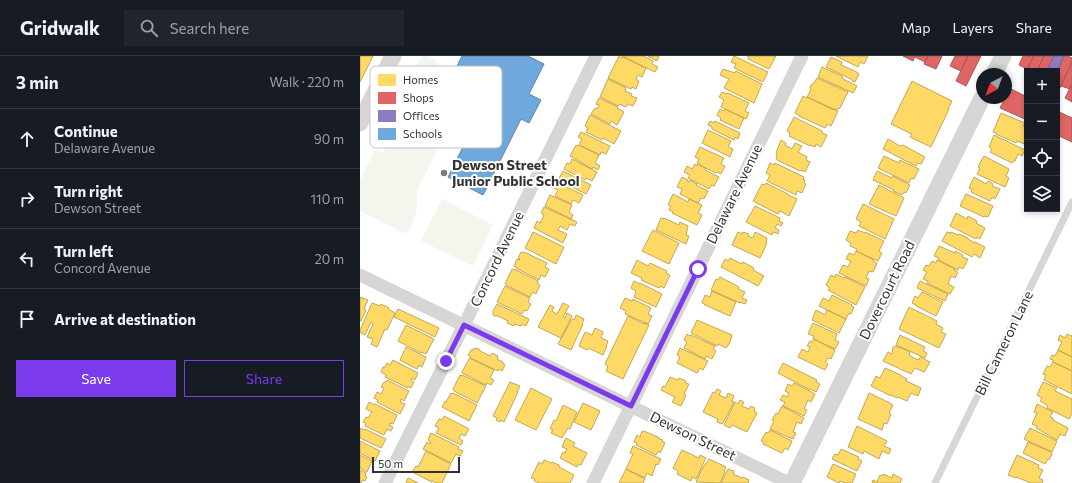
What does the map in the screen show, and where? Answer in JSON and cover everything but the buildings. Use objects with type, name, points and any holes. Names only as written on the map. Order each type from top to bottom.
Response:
[{"type":"street","points":[[388,66],[393,56]]},
{"type":"street","name":"Concord Avenue","points":[[385,483],[596,56]]},
{"type":"street","name":"Delaware Avenue","points":[[593,483],[802,56]]},
{"type":"street","points":[[997,68],[1003,56]]},
{"type":"street","points":[[360,123],[370,103]]},
{"type":"street","name":"Dovercourt Road","points":[[792,483],[979,104]]},
{"type":"street","name":"Dewson Street","points":[[360,275],[789,483]]},
{"type":"lane","name":"Bill Cameron Lane","points":[[935,483],[1072,202]]},
{"type":"shaded area","points":[[423,56],[427,56],[436,60],[438,66],[416,66]]},
{"type":"shaded area","points":[[386,148],[438,148],[417,192],[417,209],[412,224],[406,234],[360,211],[360,180],[375,150],[383,153]]},
{"type":"shaded area","points":[[442,199],[493,225],[473,266],[421,241]]},
{"type":"place","name":"Dewson Street Junior Public School","points":[[444,173]]},
{"type":"route","points":[[446,361],[464,325],[631,406],[698,269]]}]
